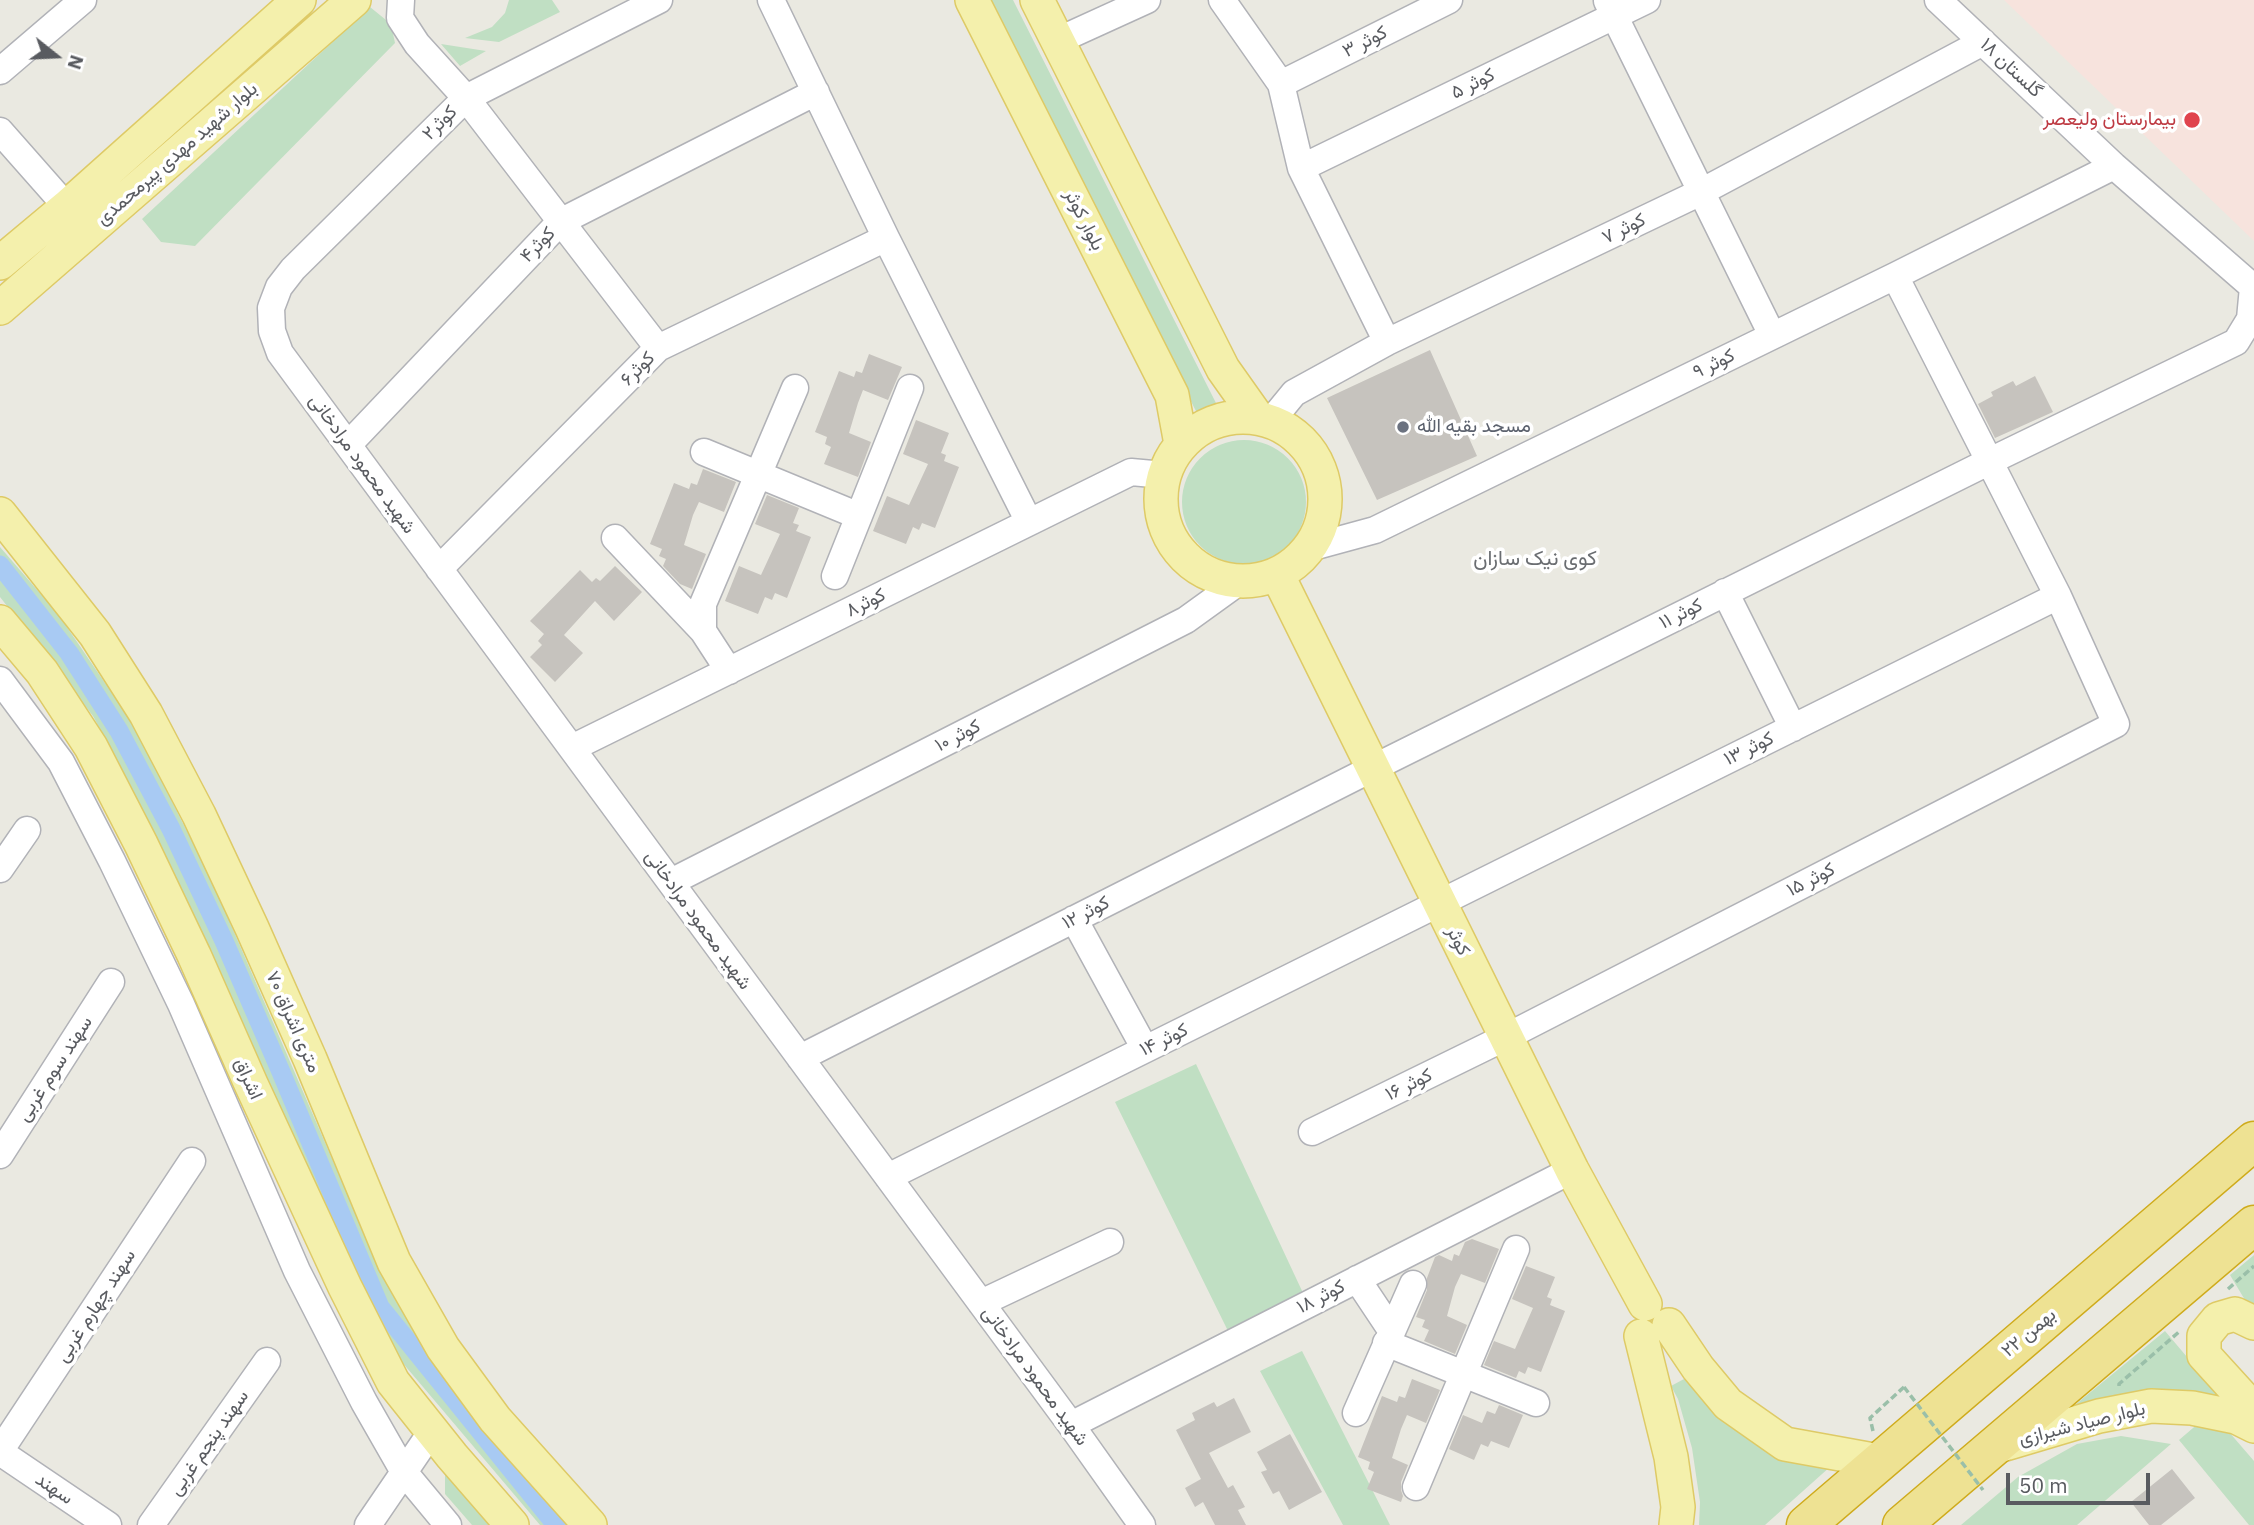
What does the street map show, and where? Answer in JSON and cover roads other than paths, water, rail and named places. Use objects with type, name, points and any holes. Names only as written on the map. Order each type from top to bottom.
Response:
[{"type":"highway","name":"۲۲ بهمن","points":[[1806,1525],[2254,1142]]},
{"type":"highway","points":[[1902,1525],[2254,1225]]},
{"type":"main road","name":"بلوار شهید مهدی پیرمحمدی","points":[[0,263],[67,207],[299,0]]},
{"type":"main road","name":"بلوار شهید مهدی پیرمحمدی","points":[[0,308],[354,0]]},
{"type":"main road","name":"بلوار کوثر","points":[[972,0],[1172,395],[1181,444]]},
{"type":"main road","points":[[1037,0],[1223,369],[1264,419]]},
{"type":"main road","points":[[1236,416],[1264,419],[1290,431],[1306,446],[1318,465],[1324,486],[1325,508],[1319,529],[1309,548],[1294,563],[1277,574],[1259,580],[1240,582],[1219,578],[1199,569],[1182,555],[1170,538],[1162,518],[1160,496],[1164,475],[1181,444],[1197,430],[1236,416]]},
{"type":"main road","name":"۷۰ متری اشراق","points":[[0,514],[95,634],[146,714],[199,815],[252,928],[310,1059],[394,1262],[437,1338],[495,1419],[590,1525]]},
{"type":"main road","name":"کوثر","points":[[1277,574],[1572,1170],[1651,1322]]},
{"type":"main road","name":"اشراق","points":[[0,622],[43,672],[91,747],[141,844],[345,1287],[393,1382],[512,1525]]},
{"type":"main road","points":[[2254,1323],[2235,1314],[2218,1319],[2204,1336],[2204,1355],[2254,1410]]},
{"type":"main road","points":[[1651,1322],[1698,1368],[1728,1404],[1785,1444],[1879,1461]]},
{"type":"main road","points":[[1651,1322],[1678,1507],[1676,1525]]},
{"type":"main road","name":"بلوار صیاد شیرازی","points":[[1993,1448],[2099,1416],[2151,1406],[2192,1408],[2236,1418],[2254,1426]]},
{"type":"street","points":[[0,71],[83,0]]},
{"type":"street","points":[[401,0],[400,18],[417,44],[466,99],[658,348]]},
{"type":"street","name":"کوثر۲","points":[[271,308],[279,287],[293,269],[466,99],[659,0]]},
{"type":"street","points":[[771,0],[1029,522]]},
{"type":"street","points":[[1057,41],[1147,0]]},
{"type":"street","points":[[1222,0],[1281,84],[1301,168],[1387,342]]},
{"type":"street","name":"کوثر ۳","points":[[1281,84],[1450,0]]},
{"type":"street","name":"کوثر ۵","points":[[1301,168],[1610,8],[1647,0]]},
{"type":"street","name":"گلستان ۱۸","points":[[1938,0],[2114,166],[2253,287],[2250,318],[2236,342],[1990,461]]},
{"type":"street","points":[[1610,8],[1773,335]]},
{"type":"street","name":"کوثر ۷","points":[[1264,419],[1294,393],[1387,342],[1701,192],[1983,42]]},
{"type":"street","name":"کوثر۴","points":[[348,445],[560,222],[816,92]]},
{"type":"street","points":[[0,131],[67,207]]},
{"type":"street","name":"کوثر ۹","points":[[1309,548],[1375,530],[2114,166]]},
{"type":"street","name":"کوثر۶","points":[[439,569],[658,348],[886,237]]},
{"type":"street","points":[[1895,276],[2058,596]]},
{"type":"street","name":"شهید محمود مرادخانی","points":[[271,308],[272,331],[280,353],[1071,1424],[1142,1525]]},
{"type":"street","points":[[703,631],[703,604],[795,388]]},
{"type":"street","points":[[835,576],[910,388]]},
{"type":"street","points":[[704,452],[859,516]]},
{"type":"street","name":"کوثر ۱۱","points":[[1373,768],[1990,461]]},
{"type":"street","name":"کوثر۸","points":[[572,748],[1131,471],[1164,475]]},
{"type":"street","points":[[615,538],[703,631],[729,671]]},
{"type":"street","name":"کوثر ۱۰","points":[[671,882],[1185,620],[1240,582]]},
{"type":"street","points":[[1725,592],[1793,728]]},
{"type":"street","name":"۱۵ کوثر","points":[[1506,1037],[2116,724],[2058,596]]},
{"type":"street","name":"کوثر ۱۳","points":[[1439,903],[2058,596]]},
{"type":"street","points":[[0,680],[61,762],[112,861],[181,1004],[297,1271],[364,1402],[404,1472],[448,1525]]},
{"type":"street","name":"کوثر ۱۲","points":[[800,1058],[1373,768]]},
{"type":"street","points":[[0,869],[27,830]]},
{"type":"street","name":"کوثر ۱۴","points":[[888,1177],[1439,903]]},
{"type":"street","points":[[1074,919],[1145,1049]]},
{"type":"street","name":"سهند سوم غربی","points":[[0,1155],[111,982]]},
{"type":"street","name":"کوثر ۱۶","points":[[1312,1132],[1506,1037]]},
{"type":"street","name":"سهند چهارم غربی","points":[[0,1452],[192,1161]]},
{"type":"street","name":"کوثر ۱۸","points":[[1071,1424],[1572,1170]]},
{"type":"street","points":[[981,1303],[1110,1242]]},
{"type":"street","points":[[1416,1487],[1516,1249]]},
{"type":"street","points":[[1357,1279],[1389,1336],[1464,1375],[1536,1403]]},
{"type":"street","points":[[1356,1413],[1413,1284]]},
{"type":"street","name":"سهند پنجم غربی","points":[[151,1525],[267,1361]]},
{"type":"street","points":[[368,1525],[432,1431]]},
{"type":"street","name":"سهند","points":[[0,1452],[108,1525]]},
{"type":"waterway","points":[[0,565],[69,653],[119,731],[171,829],[224,941],[380,1307],[556,1525]]},
{"type":"place","name":"بیمارستان ولیعصر","points":[[2192,120]]},
{"type":"place","name":"مسجد بقیه الله","points":[[1403,427]]},
{"type":"district","name":"کوی نیک سازان","points":[[1535,559]]}]
